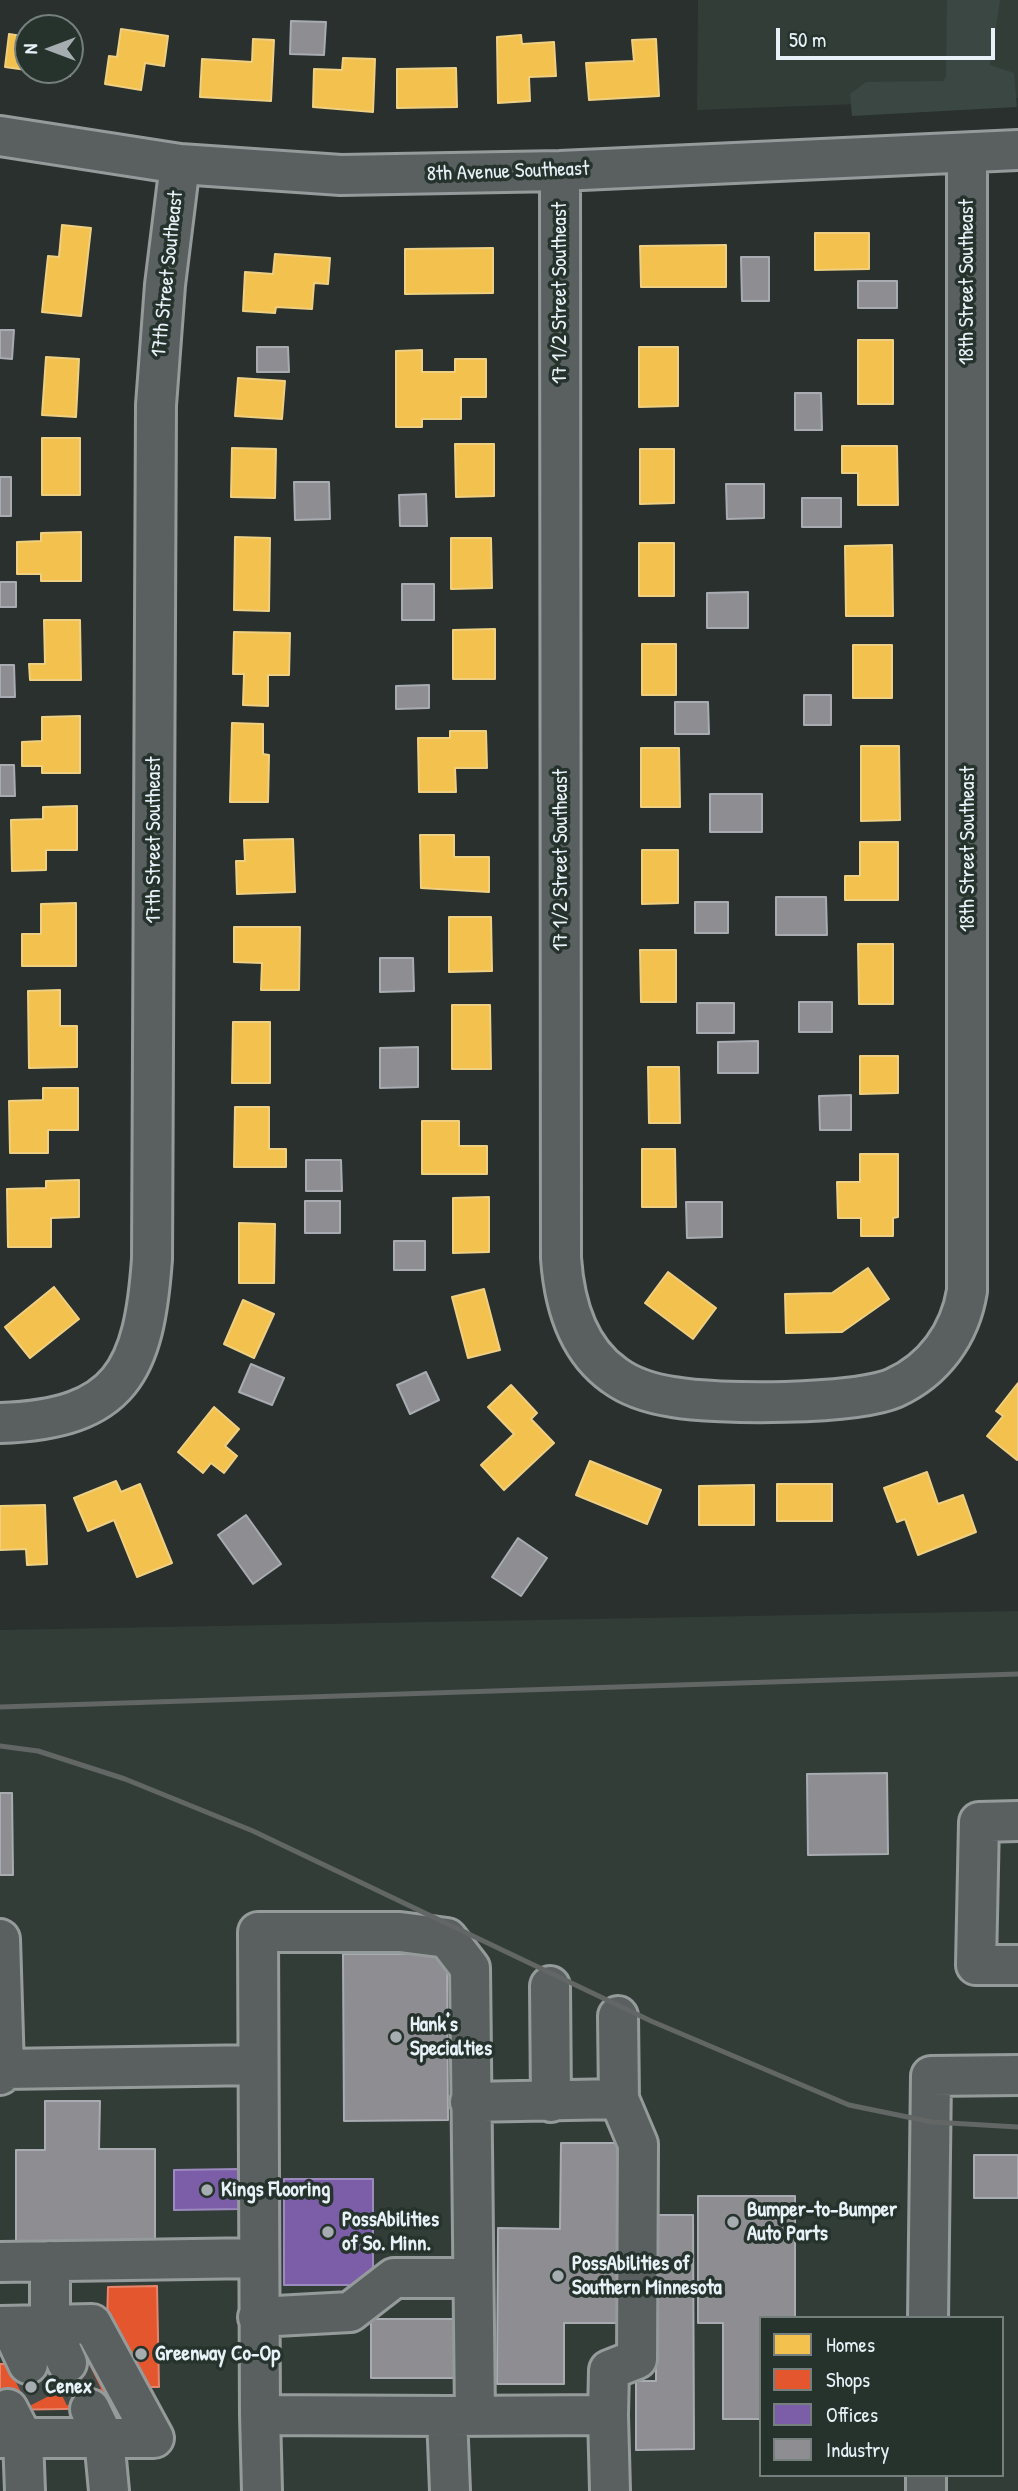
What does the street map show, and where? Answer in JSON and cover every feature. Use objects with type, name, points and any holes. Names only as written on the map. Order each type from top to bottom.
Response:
[{"type":"street","name":"8th Avenue Southeast","points":[[0,136],[180,164],[341,175],[560,171],[1018,150]]},
{"type":"street","name":"18th Street Southeast","points":[[767,1401],[844,1398],[895,1388],[934,1361],[953,1336],[965,1307],[969,1270],[967,153]]},
{"type":"street","name":"17th Street Southeast","points":[[0,1423],[56,1416],[97,1400],[120,1382],[129,1370],[141,1344],[147,1320],[152,1259],[156,405],[164,299],[180,164]]},
{"type":"street","name":"17 1/2 Street Southeast","points":[[560,171],[561,1258],[565,1295],[586,1344],[612,1374],[627,1382],[674,1398],[767,1401]]},
{"type":"street","points":[[1018,1821],[979,1822],[976,1965],[1018,1965]]},
{"type":"street","points":[[262,2491],[258,2317],[258,1932],[400,1933],[447,1938],[470,1968],[473,2278],[461,2416],[450,2491]]},
{"type":"street","points":[[0,1939],[2,2072],[258,2065]]},
{"type":"street","points":[[550,1986],[551,2102]]},
{"type":"street","points":[[610,2491],[609,2370],[637,2359],[638,2144],[619,2099],[618,2016]]},
{"type":"street","points":[[928,2316],[931,2076],[1018,2075]]},
{"type":"street","points":[[470,2102],[619,2099]]},
{"type":"street","points":[[0,2262],[258,2258]]},
{"type":"street","points":[[50,2261],[50,2325],[67,2363]]},
{"type":"street","points":[[258,2317],[350,2312],[394,2278],[473,2278]]},
{"type":"street","points":[[25,2491],[10,2428],[97,2423],[154,2438],[92,2325],[5,2326],[28,2364]]},
{"type":"street","points":[[260,2415],[608,2415]]},
{"type":"street","points":[[97,2423],[109,2491]]},
{"type":"shaded area","points":[[698,0],[1018,0],[1018,98],[697,110]]},
{"type":"shaded area","points":[[947,0],[1000,0],[990,65],[1014,73],[1017,107],[852,116],[850,94],[866,82],[943,81],[946,77]]},
{"type":"shaded area","points":[[1018,1611],[1018,2491],[0,2491],[0,1630]]},
{"type":"building: Homes","points":[[121,29],[168,36],[164,66],[145,63],[141,90],[105,84],[109,56],[117,57]]},
{"type":"building: Homes","points":[[9,34],[14,35],[14,68],[5,67]]},
{"type":"building: Homes","points":[[521,35],[522,44],[554,42],[556,76],[529,77],[530,101],[498,103],[497,37]]},
{"type":"building: Homes","points":[[253,39],[274,40],[271,101],[200,97],[202,59],[252,62]]},
{"type":"building: Homes","points":[[656,39],[659,96],[589,100],[586,63],[634,61],[632,40]]},
{"type":"building: Homes","points":[[343,58],[375,59],[373,112],[313,107],[314,69],[342,70]]},
{"type":"building: Homes","points":[[456,68],[457,107],[397,108],[397,69]]},
{"type":"building: Homes","points":[[62,225],[91,228],[81,316],[42,312],[48,256],[59,257]]},
{"type":"building: Homes","points":[[815,233],[869,233],[869,269],[815,270]]},
{"type":"building: Homes","points":[[726,245],[726,287],[641,287],[640,246]]},
{"type":"building: Homes","points":[[493,248],[493,293],[405,294],[405,249]]},
{"type":"building: Homes","points":[[275,254],[330,258],[328,284],[314,283],[312,309],[276,307],[275,313],[243,311],[245,272],[273,274]]},
{"type":"building: Homes","points":[[858,340],[893,340],[893,404],[858,404]]},
{"type":"building: Homes","points":[[639,347],[678,347],[678,406],[639,407]]},
{"type":"building: Homes","points":[[422,350],[422,372],[455,372],[455,359],[486,359],[486,397],[461,397],[461,419],[422,419],[422,427],[396,427],[396,351]]},
{"type":"building: Homes","points":[[46,357],[79,359],[76,417],[42,415]]},
{"type":"building: Homes","points":[[238,378],[285,381],[282,419],[235,416]]},
{"type":"building: Homes","points":[[42,438],[80,438],[80,495],[42,495]]},
{"type":"building: Homes","points":[[455,444],[494,444],[494,496],[456,497]]},
{"type":"building: Homes","points":[[842,446],[897,446],[898,505],[858,505],[858,473],[842,473]]},
{"type":"building: Homes","points":[[232,448],[276,449],[275,498],[231,497]]},
{"type":"building: Homes","points":[[640,449],[674,449],[674,503],[640,504]]},
{"type":"building: Homes","points":[[81,532],[81,581],[41,581],[41,574],[17,574],[17,542],[41,541],[41,533]]},
{"type":"building: Homes","points":[[235,537],[270,538],[269,611],[234,610]]},
{"type":"building: Homes","points":[[451,538],[491,538],[492,588],[451,589]]},
{"type":"building: Homes","points":[[639,543],[674,543],[674,596],[639,596]]},
{"type":"building: Homes","points":[[892,545],[893,616],[846,616],[845,546]]},
{"type":"building: Homes","points":[[44,620],[80,620],[81,680],[30,680],[29,664],[45,664]]},
{"type":"building: Homes","points":[[495,629],[495,679],[453,679],[453,630]]},
{"type":"building: Homes","points":[[234,632],[290,633],[289,675],[268,675],[268,706],[243,705],[244,674],[233,674]]},
{"type":"building: Homes","points":[[642,644],[676,644],[676,695],[642,695]]},
{"type":"building: Homes","points":[[853,645],[892,645],[892,698],[853,698]]},
{"type":"building: Homes","points":[[80,716],[80,773],[42,773],[42,766],[22,766],[22,742],[42,741],[42,717]]},
{"type":"building: Homes","points":[[232,723],[263,724],[263,754],[269,755],[268,802],[230,802]]},
{"type":"building: Homes","points":[[450,731],[486,731],[487,768],[455,768],[456,792],[419,792],[418,738],[450,738]]},
{"type":"building: Homes","points":[[861,746],[899,746],[900,820],[861,821]]},
{"type":"building: Homes","points":[[641,748],[679,748],[680,807],[641,807]]},
{"type":"building: Homes","points":[[77,806],[77,850],[46,850],[46,870],[12,871],[11,820],[43,819],[43,807]]},
{"type":"building: Homes","points":[[420,835],[454,835],[454,857],[489,857],[489,892],[421,888]]},
{"type":"building: Homes","points":[[293,839],[295,892],[237,894],[236,861],[245,861],[244,840]]},
{"type":"building: Homes","points":[[860,842],[898,842],[898,900],[845,900],[845,876],[860,876]]},
{"type":"building: Homes","points":[[642,850],[678,850],[678,903],[642,904]]},
{"type":"building: Homes","points":[[76,903],[76,966],[22,966],[22,934],[41,934],[41,904]]},
{"type":"building: Homes","points":[[449,917],[491,917],[492,971],[449,972]]},
{"type":"building: Homes","points":[[234,927],[300,927],[299,990],[261,990],[262,963],[234,962]]},
{"type":"building: Homes","points":[[858,944],[893,944],[893,1004],[859,1004]]},
{"type":"building: Homes","points":[[640,950],[676,950],[676,1002],[641,1002]]},
{"type":"building: Homes","points":[[60,990],[60,1026],[77,1026],[77,1067],[29,1068],[28,991]]},
{"type":"building: Homes","points":[[452,1005],[490,1005],[491,1069],[452,1069]]},
{"type":"building: Homes","points":[[233,1022],[270,1022],[270,1083],[232,1083]]},
{"type":"building: Homes","points":[[860,1056],[898,1056],[898,1093],[860,1094]]},
{"type":"building: Homes","points":[[648,1067],[679,1067],[680,1123],[649,1123]]},
{"type":"building: Homes","points":[[43,1088],[78,1088],[78,1130],[48,1130],[48,1153],[10,1153],[9,1101],[43,1100]]},
{"type":"building: Homes","points":[[235,1107],[269,1107],[269,1149],[286,1149],[286,1167],[234,1167]]},
{"type":"building: Homes","points":[[422,1121],[459,1121],[459,1146],[487,1146],[487,1174],[422,1174]]},
{"type":"building: Homes","points":[[642,1149],[675,1149],[676,1207],[642,1207]]},
{"type":"building: Homes","points":[[860,1154],[898,1154],[898,1217],[893,1218],[893,1236],[861,1236],[861,1218],[838,1218],[837,1182],[860,1182]]},
{"type":"building: Homes","points":[[79,1180],[79,1217],[51,1218],[51,1247],[8,1247],[7,1189],[46,1188],[46,1181]]},
{"type":"building: Homes","points":[[489,1197],[489,1252],[453,1253],[453,1198]]},
{"type":"building: Homes","points":[[239,1223],[275,1224],[274,1283],[239,1283]]},
{"type":"building: Homes","points":[[868,1268],[889,1299],[842,1332],[786,1333],[785,1294],[832,1293]]},
{"type":"building: Homes","points":[[668,1272],[716,1308],[693,1339],[645,1303]]},
{"type":"building: Homes","points":[[54,1287],[79,1319],[30,1358],[5,1327]]},
{"type":"building: Homes","points":[[484,1289],[500,1350],[468,1358],[452,1297]]},
{"type":"building: Homes","points":[[243,1300],[274,1314],[254,1358],[224,1344]]},
{"type":"building: Homes","points":[[1018,1383],[1017,1460],[987,1436],[1003,1416],[996,1411]]},
{"type":"building: Homes","points":[[511,1385],[537,1413],[531,1419],[554,1443],[504,1490],[481,1465],[514,1434],[488,1407]]},
{"type":"building: Homes","points":[[214,1407],[239,1429],[225,1446],[237,1456],[224,1473],[211,1463],[203,1473],[178,1452]]},
{"type":"building: Homes","points":[[590,1461],[661,1490],[647,1524],[576,1495]]},
{"type":"building: Homes","points":[[927,1472],[938,1504],[963,1495],[976,1532],[918,1555],[905,1519],[897,1522],[884,1488]]},
{"type":"building: Homes","points":[[116,1481],[121,1492],[140,1484],[172,1563],[137,1577],[114,1520],[88,1531],[74,1498]]},
{"type":"building: Homes","points":[[777,1484],[832,1484],[832,1521],[777,1521]]},
{"type":"building: Homes","points":[[754,1485],[754,1525],[699,1525],[699,1486]]},
{"type":"building: Homes","points":[[45,1505],[47,1564],[27,1565],[26,1549],[0,1550],[0,1506]]},
{"type":"building: Shops","name":"Greenway Co-Op","points":[[157,2286],[159,2387],[139,2387],[107,2322],[108,2287]]},
{"type":"building: Shops","points":[[103,2363],[128,2408],[0,2410],[0,2364]]},
{"type":"building: Offices","name":"Kings Flooring","points":[[240,2169],[241,2209],[174,2210],[174,2170]]},
{"type":"building: Offices","name":"PossAbilities of So. Minn.","points":[[284,2179],[373,2179],[373,2285],[284,2285]]},
{"type":"building: Industry","points":[[291,21],[326,22],[324,55],[290,54]]},
{"type":"building: Industry","points":[[741,257],[769,257],[769,301],[742,301]]},
{"type":"building: Industry","points":[[858,281],[897,281],[897,308],[858,308]]},
{"type":"building: Industry","points":[[0,330],[14,330],[12,359],[0,358]]},
{"type":"building: Industry","points":[[257,347],[288,347],[289,372],[257,372]]},
{"type":"building: Industry","points":[[795,393],[821,393],[822,430],[795,430]]},
{"type":"building: Industry","points":[[0,477],[11,477],[11,516],[0,516]]},
{"type":"building: Industry","points":[[294,482],[329,482],[330,519],[295,520]]},
{"type":"building: Industry","points":[[726,484],[764,484],[764,518],[727,519]]},
{"type":"building: Industry","points":[[426,494],[427,526],[400,526],[399,495]]},
{"type":"building: Industry","points":[[802,498],[841,498],[841,527],[802,527]]},
{"type":"building: Industry","points":[[0,582],[16,582],[16,607],[0,607]]},
{"type":"building: Industry","points":[[402,584],[434,584],[434,620],[402,620]]},
{"type":"building: Industry","points":[[748,592],[748,628],[707,628],[707,593]]},
{"type":"building: Industry","points":[[0,665],[14,665],[15,697],[0,697]]},
{"type":"building: Industry","points":[[429,685],[429,708],[396,709],[396,686]]},
{"type":"building: Industry","points":[[804,695],[831,695],[831,725],[804,725]]},
{"type":"building: Industry","points":[[675,702],[708,702],[709,734],[675,734]]},
{"type":"building: Industry","points":[[0,765],[14,765],[15,796],[0,796]]},
{"type":"building: Industry","points":[[710,794],[762,794],[762,832],[710,832]]},
{"type":"building: Industry","points":[[776,897],[826,897],[827,935],[776,935]]},
{"type":"building: Industry","points":[[695,902],[728,902],[728,933],[695,933]]},
{"type":"building: Industry","points":[[380,958],[413,958],[414,991],[380,992]]},
{"type":"building: Industry","points":[[799,1002],[832,1002],[832,1032],[799,1032]]},
{"type":"building: Industry","points":[[697,1003],[734,1003],[734,1033],[697,1033]]},
{"type":"building: Industry","points":[[758,1041],[758,1073],[718,1073],[718,1042]]},
{"type":"building: Industry","points":[[418,1047],[418,1087],[380,1088],[380,1048]]},
{"type":"building: Industry","points":[[851,1095],[851,1130],[820,1130],[819,1096]]},
{"type":"building: Industry","points":[[306,1160],[341,1160],[342,1191],[306,1191]]},
{"type":"building: Industry","points":[[305,1201],[340,1201],[340,1233],[305,1233]]},
{"type":"building: Industry","points":[[686,1202],[722,1202],[722,1237],[687,1238]]},
{"type":"building: Industry","points":[[394,1241],[425,1241],[425,1270],[394,1270]]},
{"type":"building: Industry","points":[[251,1364],[284,1378],[272,1405],[239,1392]]},
{"type":"building: Industry","points":[[426,1372],[439,1400],[410,1414],[397,1385]]},
{"type":"building: Industry","points":[[246,1515],[281,1564],[253,1584],[218,1535]]},
{"type":"building: Industry","points":[[518,1538],[547,1558],[521,1596],[492,1577]]},
{"type":"building: Industry","points":[[887,1773],[888,1854],[808,1855],[807,1774]]},
{"type":"building: Industry","points":[[0,1793],[12,1793],[13,1875],[0,1875]]},
{"type":"building: Industry","name":"Hank's Specialties","points":[[343,1954],[447,1954],[448,2120],[344,2121]]},
{"type":"building: Industry","points":[[45,2101],[100,2101],[99,2149],[155,2149],[155,2242],[16,2241],[16,2150],[45,2150]]},
{"type":"building: Industry","name":"PossAbilities of Southern Minnesota","points":[[561,2143],[619,2143],[617,2323],[564,2323],[564,2384],[497,2384],[498,2228],[560,2229]]},
{"type":"building: Industry","points":[[974,2155],[1018,2155],[1018,2198],[974,2198]]},
{"type":"building: Industry","points":[[698,2196],[795,2196],[795,2316],[759,2316],[759,2419],[723,2419],[723,2323],[698,2323]]},
{"type":"building: Industry","points":[[656,2215],[693,2215],[694,2449],[636,2450],[636,2381],[656,2381]]},
{"type":"building: Industry","points":[[371,2319],[455,2319],[455,2378],[371,2378]]},
{"type":"tunnel","points":[[67,2363],[90,2409]]},
{"type":"tunnel","points":[[28,2364],[51,2409]]},
{"type":"railway","points":[[0,1707],[1018,1674]]},
{"type":"railway","points":[[0,1746],[38,1751],[125,1779],[253,1831],[651,2021],[849,2105],[932,2122],[1018,2127]]},
{"type":"place","name":"Hank's Specialties","points":[[396,2037]]},
{"type":"place","name":"Kings Flooring","points":[[207,2190]]},
{"type":"place","name":"Bumper-to-Bumper Auto Parts","points":[[733,2222]]},
{"type":"place","name":"PossAbilities of So. Minn.","points":[[328,2232]]},
{"type":"place","name":"PossAbilities of Southern Minnesota","points":[[558,2276]]},
{"type":"place","name":"Greenway Co-Op","points":[[141,2354]]},
{"type":"place","name":"Cenex","points":[[31,2387]]}]
